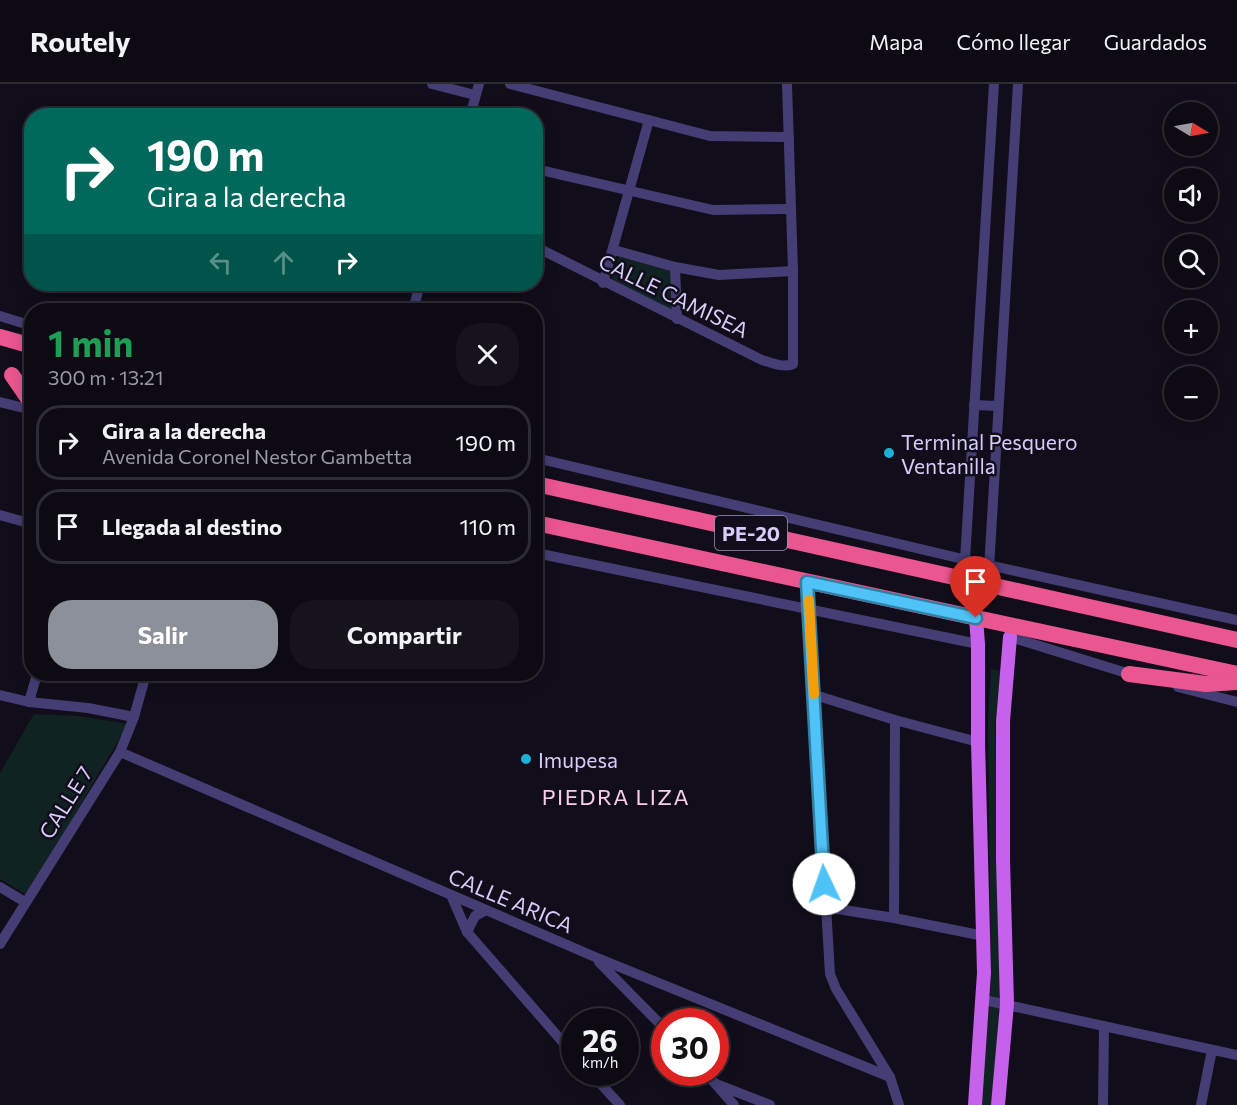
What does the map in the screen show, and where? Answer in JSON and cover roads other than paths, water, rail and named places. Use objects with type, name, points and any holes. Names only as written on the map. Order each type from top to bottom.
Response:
[{"type":"highway","points":[[0,337],[24,344]]},
{"type":"highway","points":[[6,374],[24,379]]},
{"type":"highway","points":[[6,374],[24,395]]},
{"type":"highway","name":"PE-20","points":[[543,486],[1237,640]]},
{"type":"highway","name":"PE-20","points":[[543,525],[1237,674]]},
{"type":"highway","points":[[976,618],[1010,638]]},
{"type":"highway","points":[[1129,674],[1206,684],[1237,682]]},
{"type":"main road","points":[[975,1105],[984,1000],[976,618]]},
{"type":"main road","points":[[998,1105],[1007,1004],[1003,721],[1010,638]]},
{"type":"street","points":[[432,84],[477,89],[472,108]]},
{"type":"street","points":[[510,84],[710,136],[789,137]]},
{"type":"street","points":[[556,96],[558,84]]},
{"type":"street","points":[[614,250],[675,267],[719,275],[793,271],[787,84]]},
{"type":"street","points":[[976,618],[969,600],[965,560],[994,84]]},
{"type":"street","points":[[988,585],[1018,84]]},
{"type":"street","points":[[603,282],[614,250],[649,120]]},
{"type":"street","points":[[543,171],[713,210],[791,208]]},
{"type":"street","name":"CALLE CAMISEA","points":[[543,251],[762,360],[788,366],[793,364],[795,359],[793,271]]},
{"type":"street","points":[[675,267],[677,319]]},
{"type":"street","points":[[0,316],[24,324]]},
{"type":"street","points":[[0,402],[24,408]]},
{"type":"street","points":[[974,405],[998,406]]},
{"type":"street","points":[[543,460],[965,560],[1237,620]]},
{"type":"street","points":[[0,515],[24,522]]},
{"type":"street","points":[[543,555],[978,644]]},
{"type":"street","points":[[807,582],[828,959],[833,981],[890,1077],[899,1105]]},
{"type":"street","points":[[1010,638],[1129,674],[1237,702]]},
{"type":"street","points":[[29,702],[35,681]]},
{"type":"street","name":"CALLE 7","points":[[0,944],[120,752],[134,717],[144,681]]},
{"type":"street","points":[[0,695],[29,702],[88,708],[134,717]]},
{"type":"street","points":[[814,695],[978,742]]},
{"type":"street","points":[[894,918],[896,720]]},
{"type":"street","name":"CALLE ARICA","points":[[120,752],[595,957],[890,1077]]},
{"type":"street","points":[[0,887],[25,902]]},
{"type":"street","points":[[451,895],[467,932],[561,1040]]},
{"type":"street","points":[[825,908],[894,918],[984,936]]},
{"type":"street","points":[[467,932],[475,916],[486,910]]},
{"type":"street","points":[[595,957],[651,1014]]},
{"type":"street","points":[[624,986],[632,972]]},
{"type":"street","points":[[984,1000],[1237,1055]]},
{"type":"street","points":[[1103,1105],[1104,1026]]},
{"type":"street","points":[[1201,1105],[1212,1050]]},
{"type":"street","points":[[603,1086],[620,1105]]},
{"type":"street","points":[[718,1086],[734,1105]]},
{"type":"street","points":[[721,1086],[770,1105]]},
{"type":"place","name":"Terminal Pesquero Ventanilla","points":[[889,453]]},
{"type":"place","name":"Imupesa","points":[[526,759]]},
{"type":"district","name":"PIEDRA LIZA","points":[[616,796]]}]
